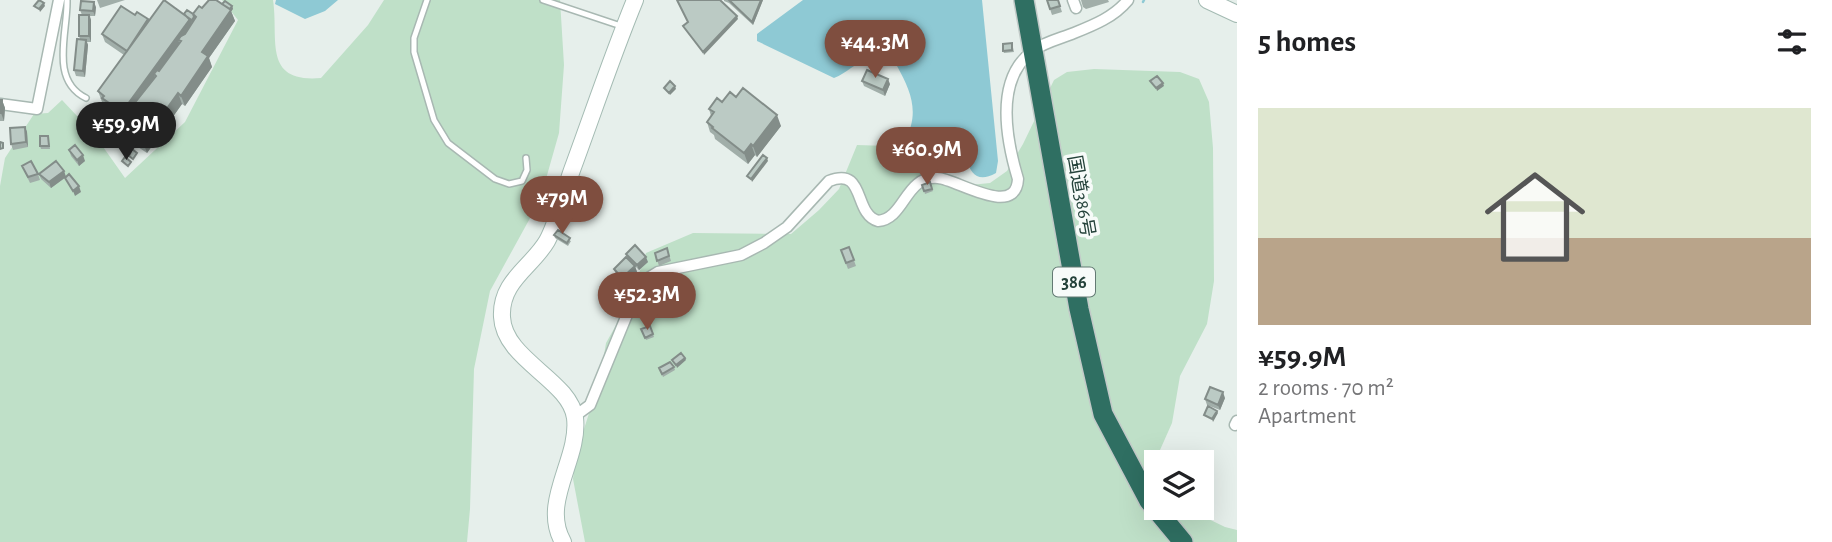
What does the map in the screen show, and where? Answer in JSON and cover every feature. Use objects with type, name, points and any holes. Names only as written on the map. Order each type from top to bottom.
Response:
[{"type":"highway","name":"国道386号","points":[[1024,0],[1079,309],[1103,414],[1149,501],[1183,542]]},
{"type":"street","points":[[0,104],[37,109],[59,0]]},
{"type":"street","points":[[563,542],[557,532],[555,511],[574,434],[575,416],[562,393],[510,344],[502,318],[505,296],[515,277],[547,241],[635,0]]},
{"type":"street","points":[[575,416],[590,405],[640,283],[658,272],[741,255],[764,243],[787,226],[829,181],[838,178],[849,180],[855,186],[869,216],[878,220],[888,218],[914,186],[929,178],[940,178],[996,198],[1010,195],[1016,190],[1017,180],[1006,118],[1010,82],[1034,50],[1098,23],[1120,10],[1128,0]]},
{"type":"street","points":[[1207,0],[1234,9]]},
{"type":"lane","points":[[67,0],[63,43],[65,78],[75,93],[86,98]]},
{"type":"lane","points":[[427,0],[414,38],[414,52],[434,120],[448,143],[495,179],[509,184],[522,181],[525,177],[526,158]]},
{"type":"lane","points":[[543,0],[624,27]]},
{"type":"green space","points":[[222,0],[273,0],[275,43],[281,66],[289,73],[302,78],[321,78],[368,25],[384,0],[560,0],[564,65],[559,133],[540,200],[490,291],[474,369],[467,542],[0,542],[0,186],[5,158],[34,114],[48,113],[62,100],[94,134],[125,178],[185,122],[238,20]]},
{"type":"green space","points":[[1094,69],[1180,72],[1199,79],[1209,102],[1213,148],[1214,281],[1207,324],[1180,376],[1172,423],[1160,450],[1144,450],[1144,520],[1211,520],[1237,530],[1237,542],[585,542],[573,479],[576,454],[600,379],[606,343],[629,302],[646,253],[693,233],[791,234],[839,189],[857,145],[888,146],[900,166],[927,165],[946,179],[970,185],[990,183],[1007,171],[1054,80],[1067,72]]},
{"type":"water","points":[[276,0],[338,0],[325,11],[305,19],[275,4]]},
{"type":"water","points":[[803,0],[982,0],[998,161],[996,173],[986,177],[978,176],[958,146],[945,142],[912,161],[898,161],[898,152],[910,130],[912,102],[897,66],[900,61],[875,46],[868,60],[834,78],[757,41],[757,34]]},
{"type":"building","points":[[39,0],[44,3],[39,9],[34,6]]},
{"type":"building","points":[[164,0],[190,19],[122,112],[102,98],[104,96],[98,91]]},
{"type":"building","points":[[209,0],[216,0],[231,10],[202,52],[208,56],[181,96],[178,93],[143,142],[119,126],[130,112],[127,111],[131,104],[133,105],[181,41],[178,40],[196,17],[193,14]]},
{"type":"building","points":[[677,0],[720,0],[737,16],[703,52],[683,26],[688,22]]},
{"type":"building","points":[[729,0],[761,0],[752,22]]},
{"type":"building","points":[[1047,0],[1058,0],[1060,6],[1050,9]]},
{"type":"building","points":[[81,1],[94,2],[93,11],[80,10]]},
{"type":"building","points":[[225,1],[232,6],[230,9],[222,4]]},
{"type":"building","points":[[121,6],[148,19],[127,51],[102,34]]},
{"type":"building","points":[[187,10],[193,14],[191,21],[184,14]]},
{"type":"building","points":[[79,15],[89,15],[89,36],[79,36]]},
{"type":"building","points":[[77,39],[86,40],[83,71],[74,70]]},
{"type":"building","points":[[1012,43],[1012,50],[1003,51],[1003,44]]},
{"type":"building","points":[[867,70],[888,79],[883,90],[862,81]]},
{"type":"building","points":[[1157,76],[1163,83],[1156,88],[1150,81]]},
{"type":"building","points":[[670,81],[675,86],[669,93],[664,88]]},
{"type":"building","points":[[743,88],[777,115],[753,146],[751,144],[744,153],[707,122],[714,112],[709,109],[717,98],[722,102],[730,92],[736,97]]},
{"type":"building","points":[[25,127],[26,142],[11,144],[10,128]]},
{"type":"building","points":[[40,136],[48,136],[49,146],[40,146]]},
{"type":"building","points":[[75,145],[83,155],[77,160],[69,150]]},
{"type":"building","points":[[132,149],[137,153],[133,159],[129,156]]},
{"type":"building","points":[[763,155],[767,158],[751,179],[747,176]]},
{"type":"building","points":[[125,157],[131,162],[128,166],[122,161]]},
{"type":"building","points":[[31,161],[38,174],[28,177],[22,166]]},
{"type":"building","points":[[56,161],[64,171],[49,182],[39,174]]},
{"type":"building","points":[[69,174],[79,186],[73,191],[65,178]]},
{"type":"building","points":[[930,182],[932,189],[924,191],[922,185]]},
{"type":"building","points":[[558,230],[570,238],[567,243],[554,235]]},
{"type":"building","points":[[635,245],[646,257],[637,265],[626,254]]},
{"type":"building","points":[[849,247],[854,260],[846,263],[841,250]]},
{"type":"building","points":[[667,248],[669,256],[657,261],[655,253]]},
{"type":"building","points":[[626,257],[635,266],[622,278],[614,269]]},
{"type":"building","points":[[650,326],[653,334],[645,338],[641,329]]},
{"type":"building","points":[[681,353],[685,358],[676,365],[672,360]]},
{"type":"building","points":[[670,362],[674,367],[662,374],[659,368]]},
{"type":"building","points":[[1210,387],[1223,392],[1218,405],[1205,399]]},
{"type":"building","points":[[1208,406],[1217,411],[1212,419],[1204,415]]}]
